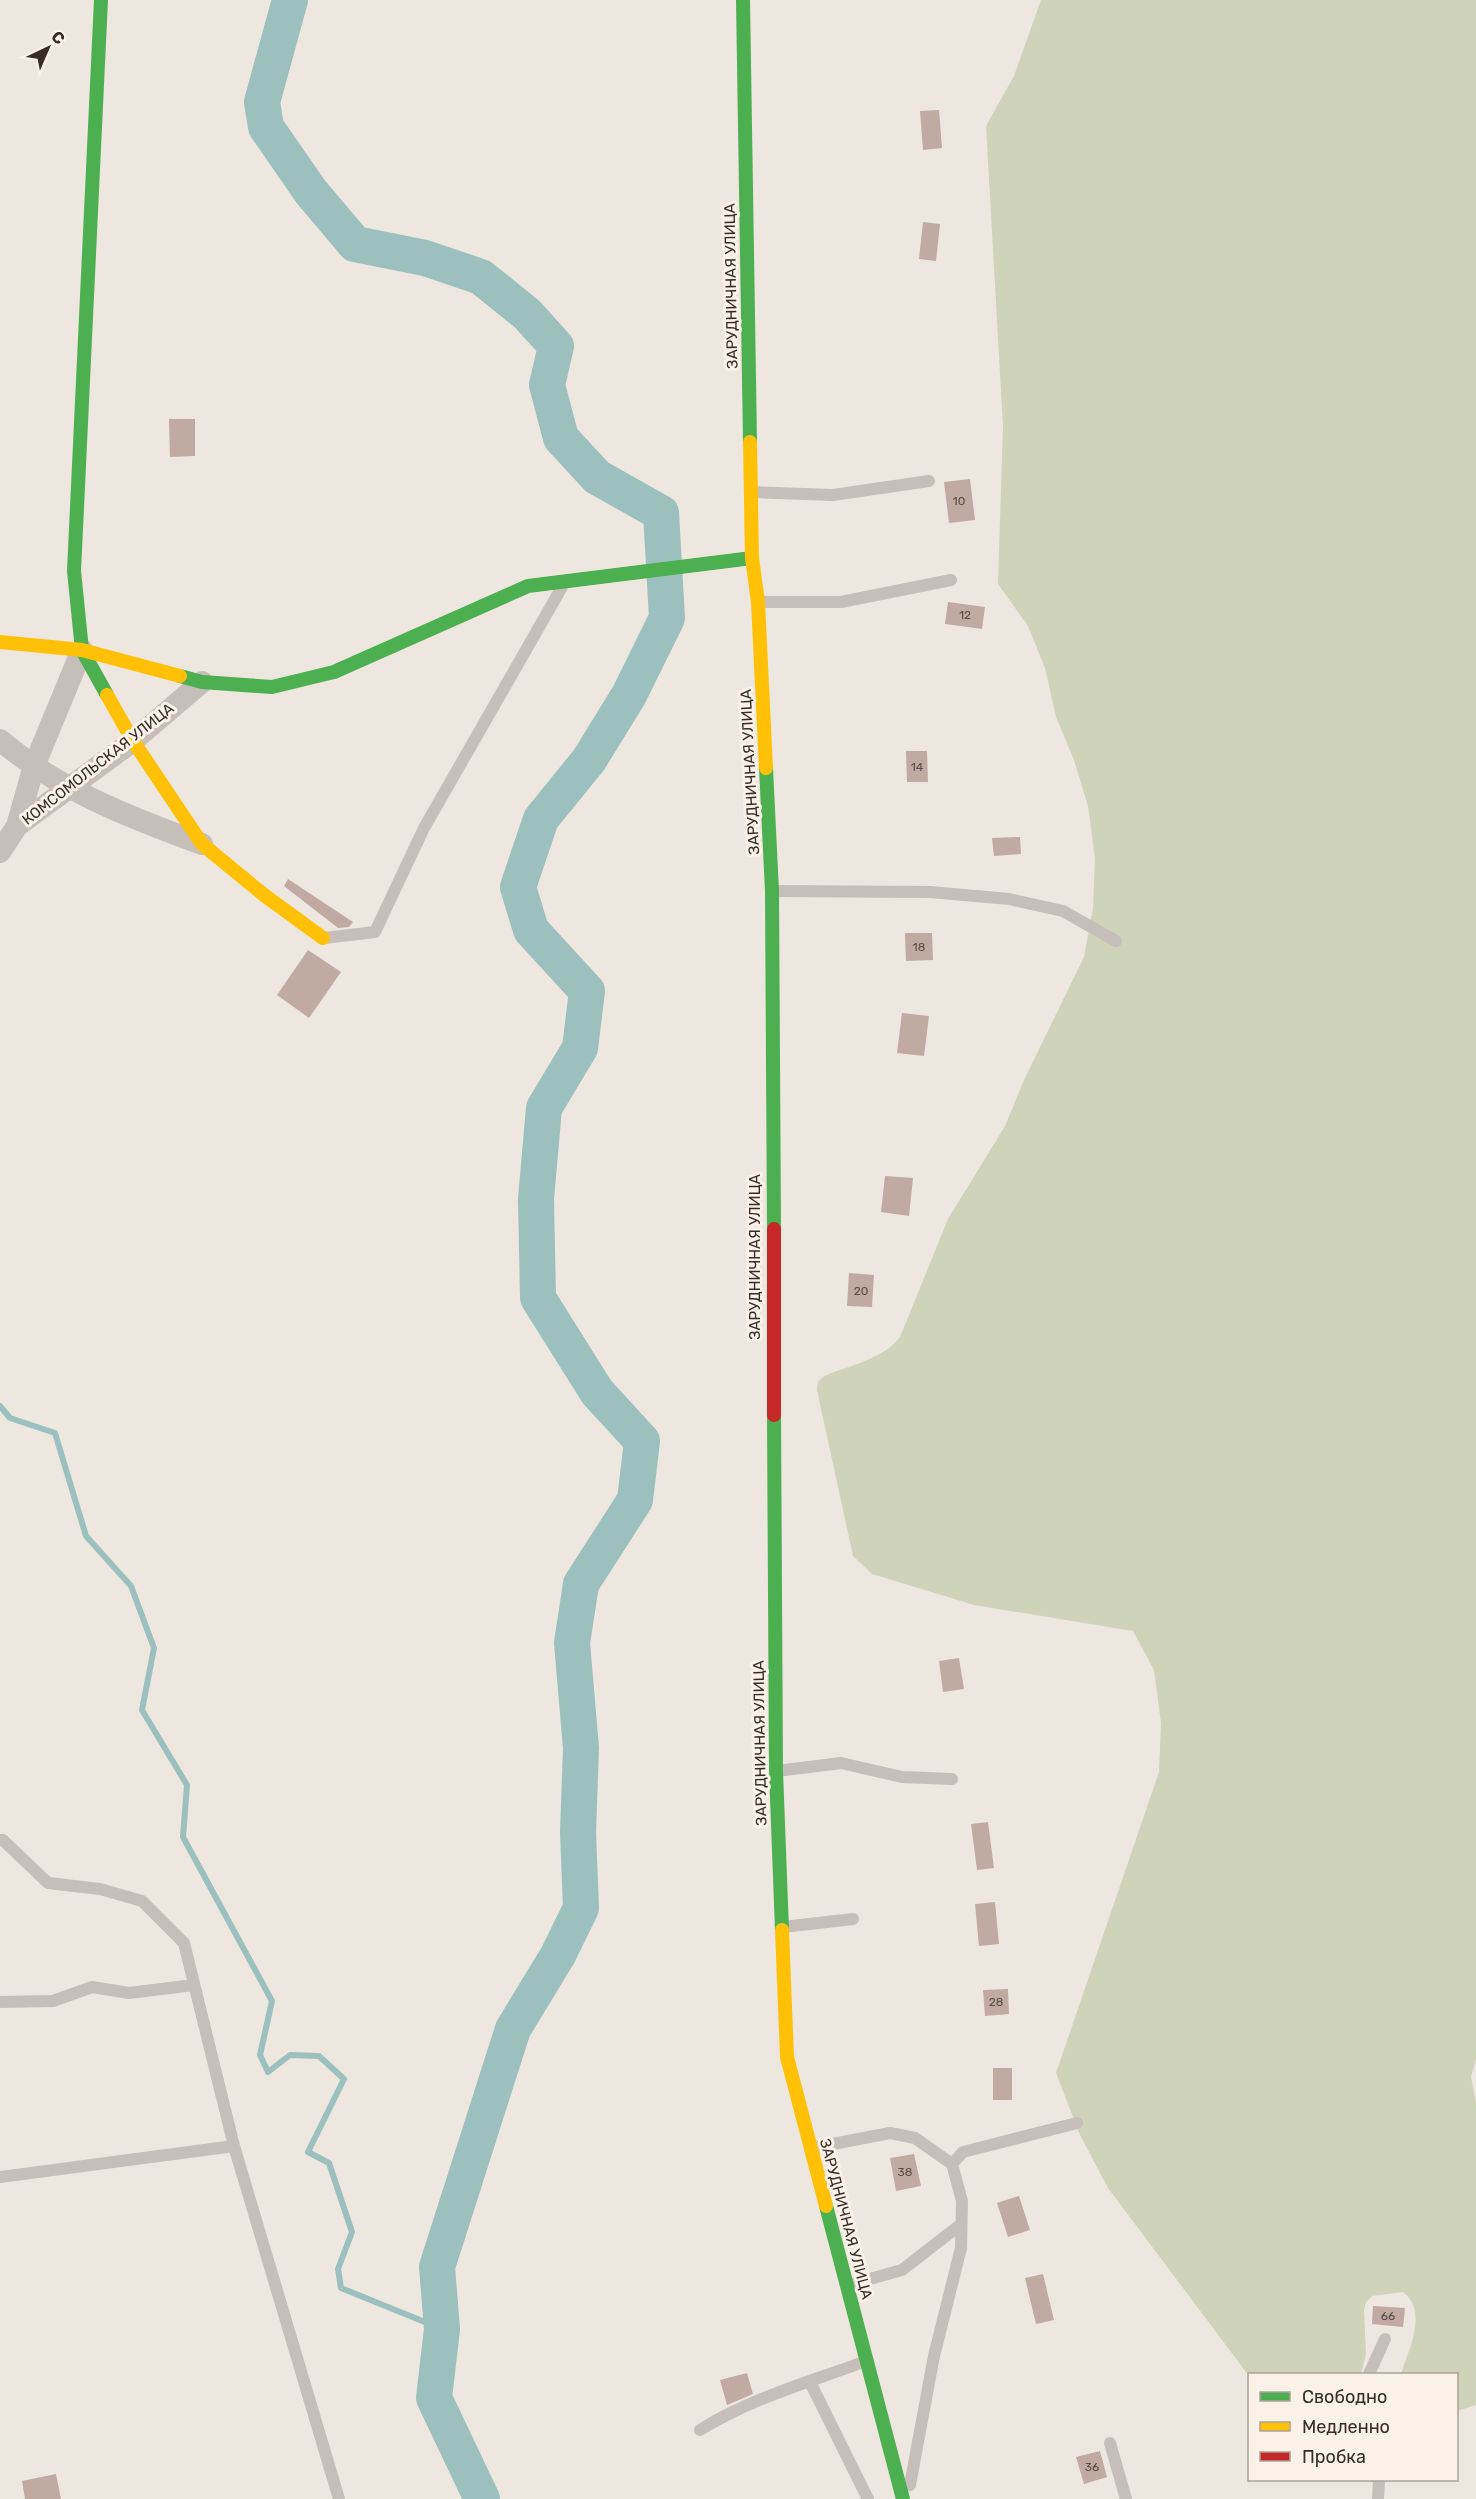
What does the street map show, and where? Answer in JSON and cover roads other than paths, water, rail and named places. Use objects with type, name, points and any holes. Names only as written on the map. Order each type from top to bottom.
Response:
[{"type":"street","points":[[101,0],[75,571],[82,650],[133,741],[202,844],[264,896],[323,938]]},
{"type":"street","name":"ЗАРУДНИЧНАЯ УЛИЦА","points":[[743,0],[752,558],[758,602],[772,891],[776,1771],[787,2057],[905,2499]]},
{"type":"street","points":[[0,642],[82,650],[202,682],[272,687],[334,672],[528,586],[752,558]]},
{"type":"street","points":[[17,826],[34,766],[82,650]]},
{"type":"street","name":"КОМСОМОЛЬСКАЯ УЛИЦА","points":[[0,852],[17,826],[133,741],[202,682]]},
{"type":"street","points":[[0,740],[68,789],[118,813],[202,844]]},
{"type":"lane","points":[[750,492],[833,495],[929,481]]},
{"type":"lane","points":[[758,602],[841,602],[951,580]]},
{"type":"lane","points":[[323,938],[375,932],[424,828],[565,582]]},
{"type":"lane","points":[[772,891],[930,892],[1009,899],[1063,911],[1116,941]]},
{"type":"lane","points":[[776,1771],[842,1763],[902,1777],[952,1779]]},
{"type":"lane","points":[[0,1840],[3,1840],[48,1883],[100,1889],[142,1901],[184,1943],[234,2146],[339,2499]]},
{"type":"lane","points":[[782,1927],[853,1919]]},
{"type":"lane","points":[[0,2002],[53,2001],[92,1987],[129,1993],[194,1985]]},
{"type":"lane","points":[[952,2164],[963,2152],[1077,2122]]},
{"type":"lane","points":[[811,2148],[890,2133],[915,2139],[952,2164],[962,2201],[961,2248],[934,2356],[905,2499]]},
{"type":"lane","points":[[0,2177],[234,2146]]},
{"type":"lane","points":[[847,2285],[902,2270],[960,2225]]},
{"type":"lane","points":[[1369,2373],[1385,2339]]},
{"type":"lane","points":[[700,2430],[726,2413],[758,2399],[867,2360]]},
{"type":"lane","points":[[810,2382],[868,2499]]},
{"type":"lane","points":[[1110,2443],[1126,2499]]},
{"type":"lane","points":[[1378,2499],[1379,2481]]},
{"type":"waterway","points":[[290,0],[262,102],[266,127],[311,192],[355,244],[425,258],[481,277],[527,314],[556,346],[547,385],[561,438],[597,477],[661,513],[667,618],[629,695],[589,760],[541,819],[518,887],[531,930],[587,991],[580,1048],[544,1108],[536,1199],[538,1298],[597,1392],[642,1441],[635,1500],[581,1584],[572,1643],[581,1748],[578,1832],[581,1908],[558,1955],[513,2029],[437,2267],[442,2329],[434,2398],[482,2499]]},
{"type":"waterway","points":[[0,1406],[10,1418],[55,1433],[86,1536],[131,1586],[154,1648],[142,1710],[187,1785],[183,1837],[272,2001],[260,2055],[268,2072],[290,2055],[319,2056],[344,2079],[308,2152],[329,2163],[352,2232],[338,2269],[341,2288],[442,2329]]}]
